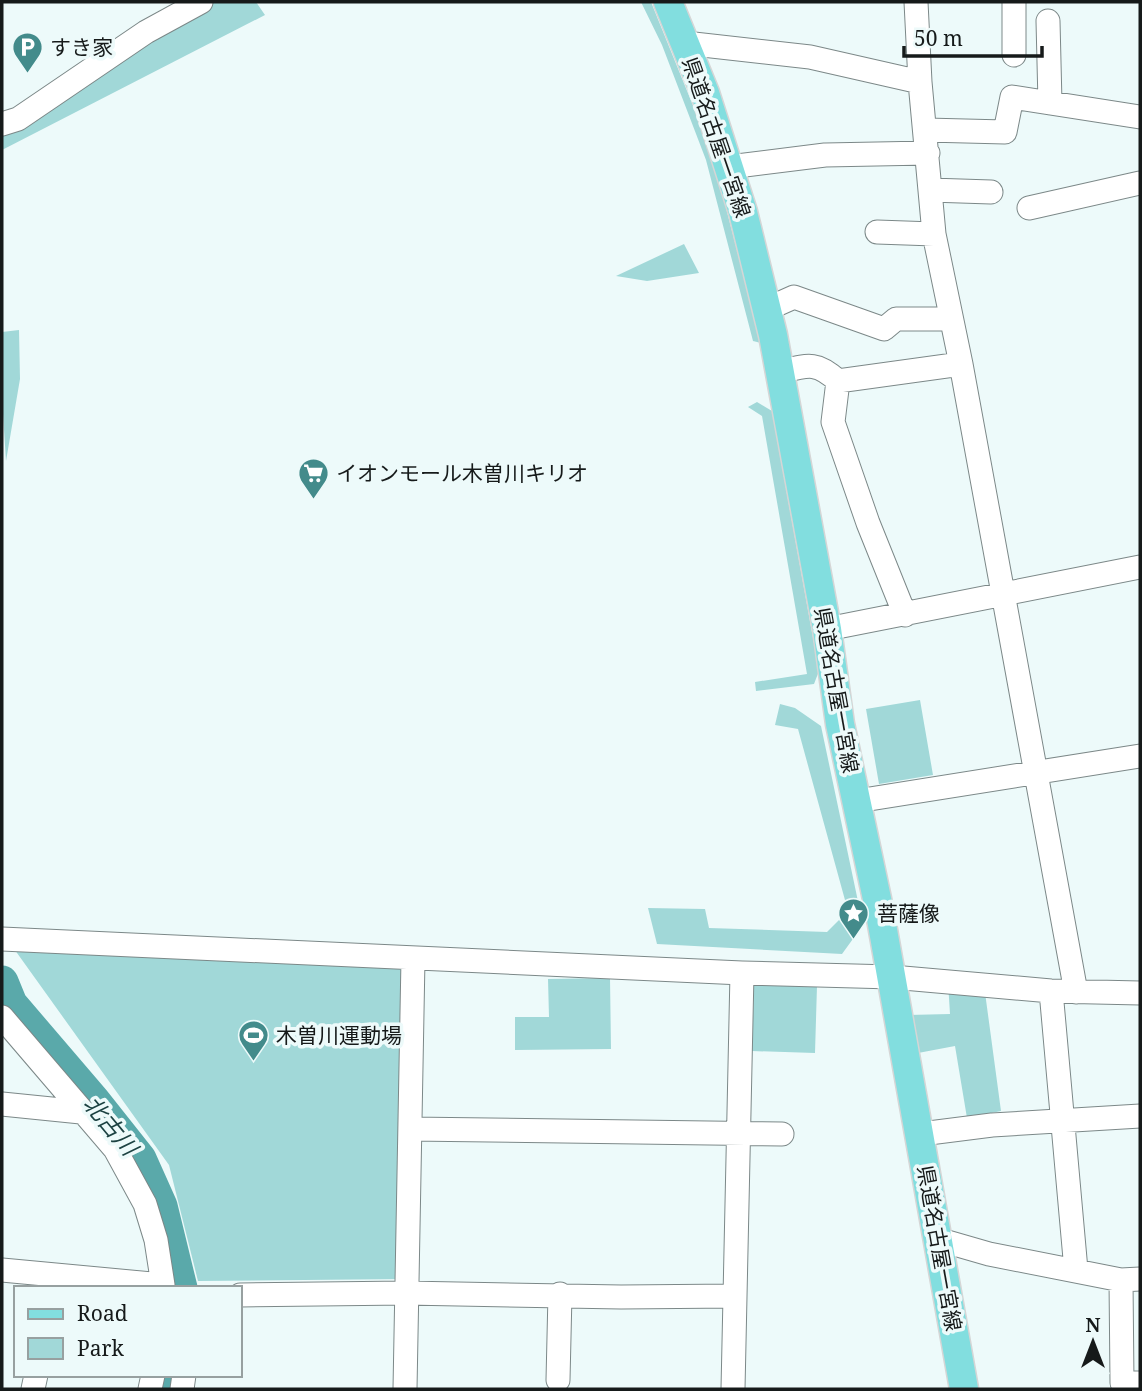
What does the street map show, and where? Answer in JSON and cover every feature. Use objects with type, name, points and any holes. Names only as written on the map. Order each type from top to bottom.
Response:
[{"type":"main road","name":"県道名古屋一宮線","points":[[668,2],[705,93],[729,167],[767,309],[827,629],[840,724],[892,977],[964,1389]]},
{"type":"street","points":[[2,124],[18,118],[146,32],[201,2]]},
{"type":"street","points":[[916,2],[919,82],[926,130],[934,234],[961,364],[1076,992]]},
{"type":"street","points":[[1014,2],[1014,55]]},
{"type":"street","points":[[1048,21],[1050,103]]},
{"type":"street","points":[[685,43],[810,57],[919,82]]},
{"type":"street","points":[[926,130],[1005,132],[1012,97],[1140,117]]},
{"type":"street","points":[[729,167],[825,155],[928,153]]},
{"type":"street","points":[[1029,208],[1140,183]]},
{"type":"street","points":[[930,190],[991,192]]},
{"type":"street","points":[[877,232],[934,234]]},
{"type":"street","points":[[767,309],[794,297],[884,329],[896,319],[950,319]]},
{"type":"street","points":[[838,381],[961,364]]},
{"type":"street","points":[[780,372],[803,366],[823,367],[838,381]]},
{"type":"street","points":[[838,381],[833,422],[867,523],[905,615]]},
{"type":"street","points":[[827,629],[1140,567]]},
{"type":"street","points":[[857,801],[1140,756]]},
{"type":"street","points":[[4,939],[742,974],[892,977],[1051,991],[1140,993]]},
{"type":"street","points":[[405,1389],[413,959]]},
{"type":"street","points":[[733,1389],[742,974]]},
{"type":"street","points":[[1051,991],[1076,1270]]},
{"type":"street","points":[[2,1017],[115,1149],[145,1204],[156,1240],[158,1285]]},
{"type":"street","points":[[2,1104],[82,1112]]},
{"type":"street","points":[[920,1134],[992,1125],[1140,1115]]},
{"type":"street","points":[[410,1129],[782,1134]]},
{"type":"street","points":[[99,1151],[118,1179],[139,1224],[158,1285]]},
{"type":"street","points":[[937,1238],[989,1254],[1131,1280],[1122,1383],[1140,1383]]},
{"type":"street","points":[[2,1270],[55,1281],[158,1285]]},
{"type":"street","points":[[242,1295],[406,1293],[734,1296]]},
{"type":"street","points":[[558,1380],[559,1294]]},
{"type":"green space","points":[[209,2],[256,2],[265,15],[2,150],[2,131]]},
{"type":"green space","points":[[641,2],[651,2],[711,150],[761,343],[753,341],[706,160],[662,45]]},
{"type":"green space","points":[[684,244],[699,273],[647,281],[616,276]]},
{"type":"green space","points":[[19,330],[20,379],[6,461],[2,332]]},
{"type":"green space","points":[[757,402],[772,411],[819,671],[814,684],[756,691],[755,682],[807,674],[762,416],[748,407]]},
{"type":"green space","points":[[920,700],[933,775],[879,784],[866,709]]},
{"type":"green space","points":[[780,704],[795,708],[821,726],[863,925],[842,954],[657,944],[648,908],[705,909],[709,928],[827,932],[848,911],[798,729],[775,725]]},
{"type":"green space","name":"木曽川運動場","points":[[7,939],[413,959],[406,1279],[198,1281],[169,1165]]},
{"type":"green space","points":[[610,978],[611,1049],[515,1050],[515,1017],[549,1017],[548,979]]},
{"type":"green space","points":[[948,982],[984,985],[1001,1111],[967,1118],[955,1046],[918,1053],[908,1015],[950,1014]]},
{"type":"green space","points":[[754,984],[817,986],[815,1053],[752,1051]]},
{"type":"waterway","name":"北古川","points":[[2,982],[11,1004],[140,1159],[161,1206],[181,1286]]},
{"type":"waterway","name":"北古川","points":[[169,1389],[172,1377]]},
{"type":"place","name":"すき家","points":[[27,74]]},
{"type":"place","name":"イオンモール木曽川キリオ","points":[[313,500]]},
{"type":"place","name":"菩薩像","points":[[854,940]]},
{"type":"place","name":"木曽川運動場","points":[[253,1062]]}]
